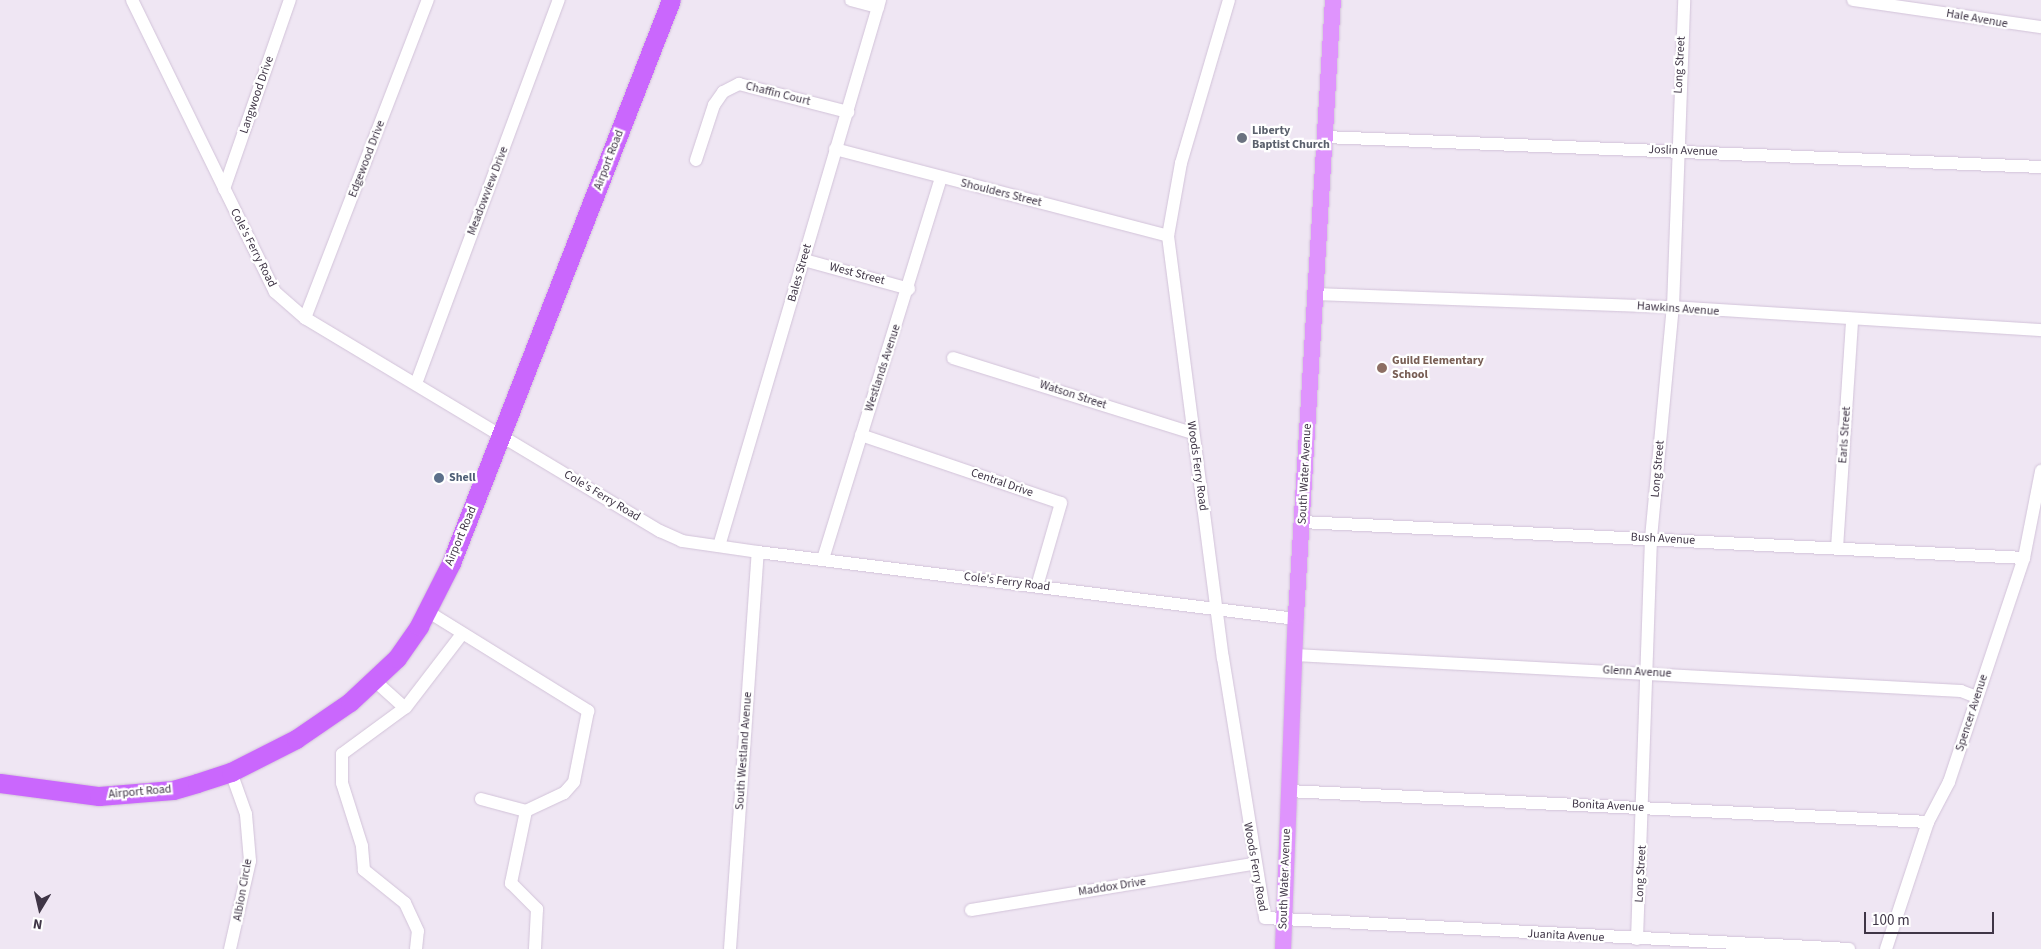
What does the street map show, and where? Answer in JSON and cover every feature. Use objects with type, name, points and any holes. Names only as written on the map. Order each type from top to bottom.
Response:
[{"type":"highway","name":"Airport Road","points":[[0,782],[66,794],[136,794],[173,790],[231,772],[296,739],[375,681],[397,658],[427,611],[502,436],[671,0]]},
{"type":"main road","name":"South Water Avenue","points":[[1283,949],[1282,922],[1294,655],[1333,0]]},
{"type":"street","name":"Cole's Ferry Road","points":[[132,0],[275,292],[305,318],[416,381],[502,436],[660,531],[682,540],[758,552],[1216,607],[1296,619]]},
{"type":"street","name":"Langwood Drive","points":[[224,189],[290,0]]},
{"type":"street","name":"Edgewood Drive","points":[[305,318],[428,0]]},
{"type":"street","name":"Meadowview Drive","points":[[416,381],[559,0]]},
{"type":"street","points":[[851,0],[879,4]]},
{"type":"street","name":"Woods Ferry Road","points":[[1229,0],[1181,163],[1168,236],[1192,432],[1253,864],[1261,912],[1265,918],[1282,922]]},
{"type":"street","name":"Long Street","points":[[1638,939],[1644,808],[1646,672],[1651,538],[1673,307],[1675,150],[1684,0]]},
{"type":"street","name":"Hale Avenue","points":[[1853,0],[2041,27]]},
{"type":"street","name":"Bales Street","points":[[719,546],[879,4]]},
{"type":"street","name":"Chaffin Court","points":[[696,160],[714,106],[723,92],[739,84],[848,112]]},
{"type":"street","name":"Joslin Avenue","points":[[1326,137],[1675,150],[2041,167]]},
{"type":"street","name":"Shoulders Street","points":[[835,148],[941,178],[1168,236]]},
{"type":"street","name":"Westlands Avenue","points":[[823,559],[909,289],[941,178]]},
{"type":"street","name":"West Street","points":[[804,260],[909,289]]},
{"type":"street","name":"Hawkins Avenue","points":[[1314,294],[1673,307],[1852,322],[2041,330]]},
{"type":"street","name":"Earls Street","points":[[1837,548],[1852,322]]},
{"type":"street","name":"Watson Street","points":[[952,358],[1192,432]]},
{"type":"street","name":"Central Drive","points":[[861,435],[1061,503],[1037,586]]},
{"type":"street","name":"Spencer Avenue","points":[[1886,949],[1928,822],[1949,782],[2024,558],[2041,471]]},
{"type":"street","name":"Bush Avenue","points":[[1302,522],[2024,558]]},
{"type":"street","name":"South Westland Avenue","points":[[730,949],[758,552]]},
{"type":"street","points":[[427,611],[588,711],[574,782],[564,793],[526,811],[481,800]]},
{"type":"street","points":[[416,949],[418,931],[405,903],[364,870],[362,846],[342,783],[342,754],[405,708],[462,634]]},
{"type":"street","name":"Glenn Avenue","points":[[1294,655],[1646,672],[1961,691],[1978,697]]},
{"type":"street","points":[[375,681],[405,708]]},
{"type":"street","name":"Albion Circle","points":[[230,949],[250,861],[246,814],[231,772]]},
{"type":"street","name":"Bonita Avenue","points":[[1288,791],[1928,822]]},
{"type":"street","points":[[526,811],[511,883],[537,909],[535,949]]},
{"type":"street","name":"Maddox Drive","points":[[971,910],[1253,864]]},
{"type":"street","name":"Juanita Avenue","points":[[1282,922],[1638,939],[1749,947],[1849,949]]},
{"type":"place","name":"Liberty Baptist Church","points":[[1242,138]]},
{"type":"place","name":"Guild Elementary School","points":[[1382,368]]},
{"type":"place","name":"Shell","points":[[439,478]]}]
